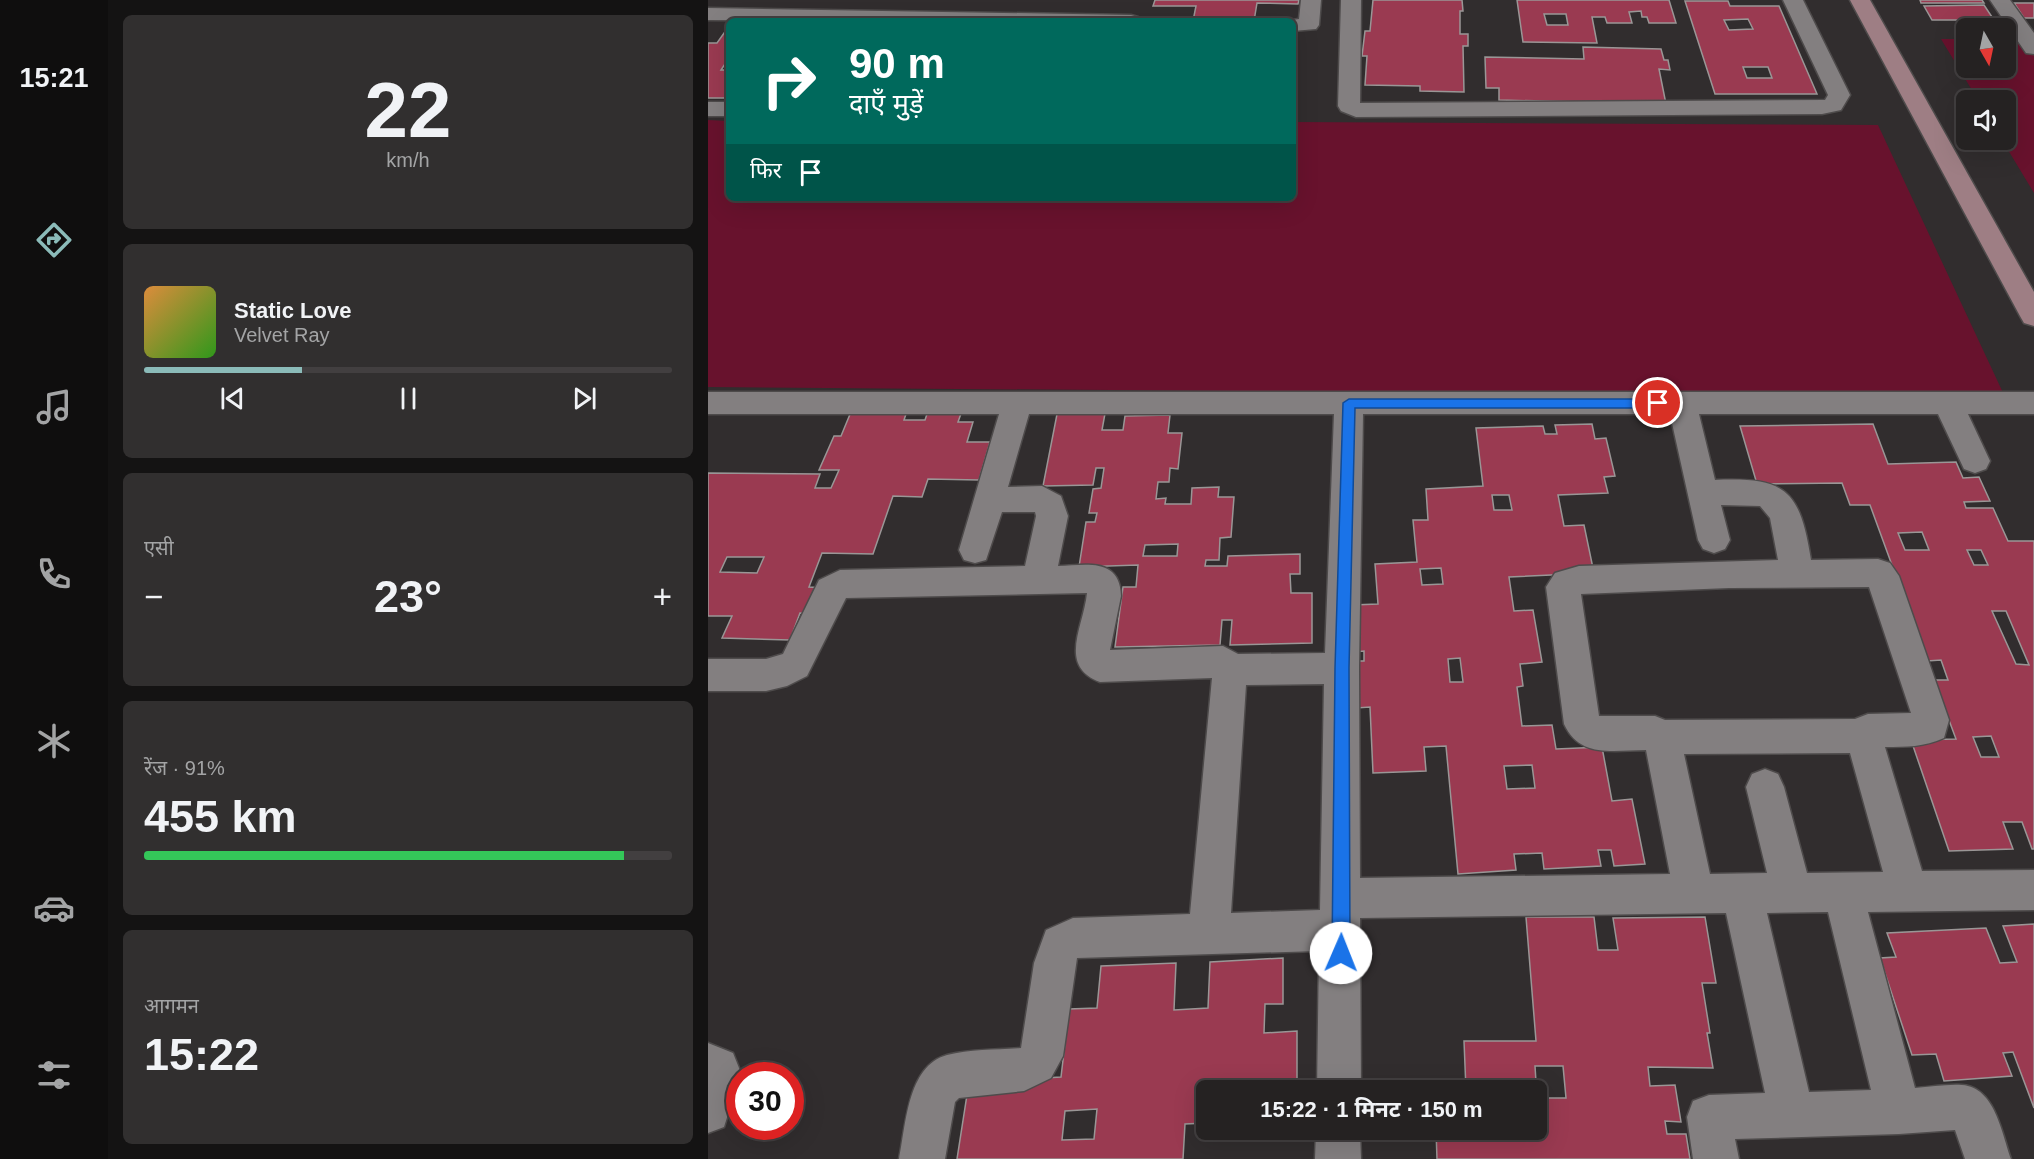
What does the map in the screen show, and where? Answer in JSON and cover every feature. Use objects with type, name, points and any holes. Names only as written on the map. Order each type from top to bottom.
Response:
[{"type":"street","points":[[1296,25],[1309,25],[1311,0]]},
{"type":"street","points":[[1351,0],[1349,106],[1356,110],[1822,108],[1833,105],[1839,95],[1792,0]]},
{"type":"street","points":[[1860,0],[2034,315]]},
{"type":"street","points":[[2000,0],[2034,48]]},
{"type":"street","points":[[708,14],[851,18]]},
{"type":"street","points":[[708,109],[726,109]]},
{"type":"street","points":[[708,403],[2034,403]]},
{"type":"street","points":[[975,550],[1017,403]]},
{"type":"street","points":[[1339,1080],[1342,668],[1349,403]]},
{"type":"street","points":[[1682,403],[1714,540]]},
{"type":"street","points":[[1948,403],[1975,461]]},
{"type":"street","points":[[1703,493],[1768,495],[1779,502],[1785,511],[1797,574]]},
{"type":"street","points":[[989,500],[1042,499],[1050,505],[1052,516],[1039,579]]},
{"type":"street","points":[[1878,573],[1887,586],[1932,726],[1924,729],[1868,731],[1863,736],[1662,737],[1655,733],[1592,733],[1582,724],[1563,588],[1567,583],[1614,579],[1797,574],[1878,573]]},
{"type":"street","points":[[708,675],[775,675],[788,671],[795,665],[831,590],[840,584],[1100,579],[1104,587],[1104,596],[1092,652],[1094,660],[1100,666],[1223,662],[1230,670],[1209,933]]},
{"type":"street","points":[[1230,670],[1342,668]]},
{"type":"street","points":[[1863,736],[1908,891]]},
{"type":"street","points":[[1662,737],[1694,893]]},
{"type":"street","points":[[1765,787],[1792,893]]},
{"type":"street","points":[[922,1159],[935,1093],[947,1077],[1024,1069],[1036,1063],[1041,1056],[1060,944],[1073,938],[1209,933],[1342,914],[1694,893],[2034,890]]},
{"type":"street","points":[[1843,891],[1899,1112]]},
{"type":"street","points":[[1742,893],[1792,1115]]},
{"type":"street","points":[[708,1065],[718,1068],[719,1073],[708,1111]]},
{"type":"street","points":[[1716,1159],[1709,1117],[1899,1112],[1964,1107],[1975,1119],[1988,1159]]},
{"type":"street","points":[[1338,1140],[1338,1159]]},
{"type":"shaded area","points":[[2016,38],[2034,38],[2034,193],[2008,150],[2016,150],[2016,90],[1972,90],[1965,78],[2016,78]]},
{"type":"shaded area","points":[[1941,39],[1956,39],[1956,64]]},
{"type":"shaded area","points":[[708,120],[726,121],[726,201],[1296,201],[1296,122],[1878,125],[2005,397],[708,387]]},
{"type":"building","points":[[1155,0],[1299,0],[1298,4],[1257,3],[1254,18],[1194,18],[1196,6],[1153,6]]},
{"type":"building","points":[[1373,0],[1462,0],[1460,34],[1468,34],[1468,46],[1463,46],[1464,92],[1420,91],[1420,86],[1365,85],[1367,56],[1362,56],[1365,31],[1370,31]]},
{"type":"building","points":[[1517,0],[1669,0],[1676,23],[1649,23],[1647,17],[1642,17],[1641,11],[1629,12],[1632,23],[1607,23],[1605,17],[1592,17],[1597,43],[1523,42]],"holes":[[[1544,14],[1566,14],[1568,25],[1547,25]]]},
{"type":"building","points":[[1920,0],[1982,0],[1984,3],[1921,3]]},
{"type":"building","points":[[1685,1],[1728,1],[1730,6],[1779,6],[1817,94],[1715,94]],"holes":[[[1748,19],[1753,29],[1729,30],[1724,20]],[[1743,67],[1768,67],[1772,78],[1747,78]]]},
{"type":"building","points":[[2014,3],[2034,3],[2034,18],[2024,18]]},
{"type":"building","points":[[1984,5],[1993,18],[1932,20],[1924,6]]},
{"type":"building","points":[[726,30],[726,62],[721,70],[726,70],[726,98],[708,98],[708,43],[717,43]]},
{"type":"building","points":[[1583,47],[1661,49],[1664,60],[1668,60],[1670,70],[1659,69],[1666,104],[1499,100],[1499,88],[1486,88],[1485,57],[1584,59]]},
{"type":"building","points":[[853,407],[908,408],[904,420],[925,420],[929,408],[963,408],[958,422],[973,422],[967,442],[990,442],[979,480],[928,479],[922,497],[893,496],[873,554],[822,553],[809,587],[825,588],[815,614],[800,613],[790,640],[722,638],[732,616],[708,616],[708,473],[820,474],[815,488],[831,488],[839,470],[819,470],[834,436],[841,436]],"holes":[[[727,557],[764,557],[757,573],[720,572]]]},
{"type":"building","points":[[1106,408],[1102,430],[1123,430],[1125,416],[1170,415],[1168,433],[1182,433],[1178,469],[1170,468],[1169,482],[1158,482],[1156,499],[1166,498],[1165,504],[1191,504],[1192,488],[1219,487],[1218,497],[1234,497],[1231,537],[1220,538],[1219,560],[1206,560],[1205,566],[1227,566],[1228,556],[1300,554],[1300,574],[1290,574],[1291,593],[1312,593],[1312,643],[1230,645],[1232,620],[1222,620],[1220,645],[1115,647],[1123,587],[1136,587],[1138,565],[1079,567],[1086,522],[1095,522],[1097,513],[1089,513],[1093,489],[1101,488],[1104,468],[1096,468],[1093,485],[1043,486],[1058,409]],"holes":[[[1178,544],[1177,556],[1143,556],[1145,545]]]},
{"type":"building","points":[[1592,424],[1595,439],[1606,438],[1615,476],[1604,477],[1608,493],[1558,495],[1564,526],[1584,525],[1594,573],[1509,577],[1514,611],[1533,610],[1542,662],[1520,664],[1523,686],[1517,687],[1522,726],[1552,725],[1556,749],[1602,747],[1612,801],[1632,799],[1645,864],[1614,866],[1611,850],[1598,850],[1601,866],[1544,869],[1542,853],[1514,854],[1516,870],[1458,874],[1446,746],[1424,747],[1426,771],[1373,773],[1370,707],[1356,708],[1354,661],[1364,661],[1364,651],[1354,652],[1352,605],[1378,604],[1375,564],[1417,562],[1413,520],[1428,520],[1426,489],[1483,486],[1476,428],[1543,426],[1545,434],[1557,434],[1555,425]],"holes":[[[1492,495],[1509,495],[1512,510],[1494,510]],[[1441,568],[1443,584],[1422,585],[1420,569]],[[1460,658],[1463,682],[1450,682],[1448,659]],[[1532,765],[1535,788],[1507,789],[1504,766]]]},
{"type":"building","points":[[1873,424],[1888,464],[1956,462],[1963,478],[1979,477],[1990,501],[1964,502],[1966,508],[1993,508],[2008,541],[2034,541],[2034,849],[2032,849],[2022,822],[2003,822],[2013,849],[1949,851],[1911,740],[1956,739],[1934,680],[1948,680],[1941,660],[1927,661],[1870,505],[1850,505],[1842,483],[1757,484],[1740,426]],"holes":[[[1922,532],[1929,550],[1905,550],[1898,533]],[[1967,550],[1981,550],[1988,565],[1974,565]],[[1992,611],[2006,611],[2029,665],[2016,664]],[[1991,736],[1999,757],[1981,757],[1973,737]]]},
{"type":"building","points":[[1526,917],[1594,917],[1598,950],[1618,950],[1613,918],[1705,917],[1716,983],[1702,983],[1713,1068],[1648,1067],[1650,1086],[1675,1085],[1681,1122],[1665,1121],[1667,1134],[1686,1134],[1690,1159],[1437,1159],[1436,1140],[1547,1140],[1547,1098],[1566,1098],[1563,1066],[1535,1066],[1536,1080],[1466,1080],[1464,1041],[1536,1041]]},
{"type":"building","points":[[2034,924],[2034,1108],[2013,1052],[2003,1053],[2012,1076],[1944,1081],[1936,1054],[1912,1055],[1880,958],[1896,957],[1887,933],[1986,928],[2000,963],[2017,962],[2003,926]]},
{"type":"building","points":[[1283,958],[1283,1004],[1265,1004],[1264,1033],[1297,1031],[1297,1080],[1196,1080],[1196,1123],[1185,1124],[1183,1159],[957,1159],[969,1082],[1061,1077],[1069,1009],[1097,1008],[1101,966],[1176,963],[1174,1010],[1208,1008],[1210,962]],"holes":[[[1097,1109],[1094,1139],[1062,1140],[1065,1111]]]},
{"type":"route","points":[[1341,953],[1342,668],[1349,403],[1658,403]]}]
